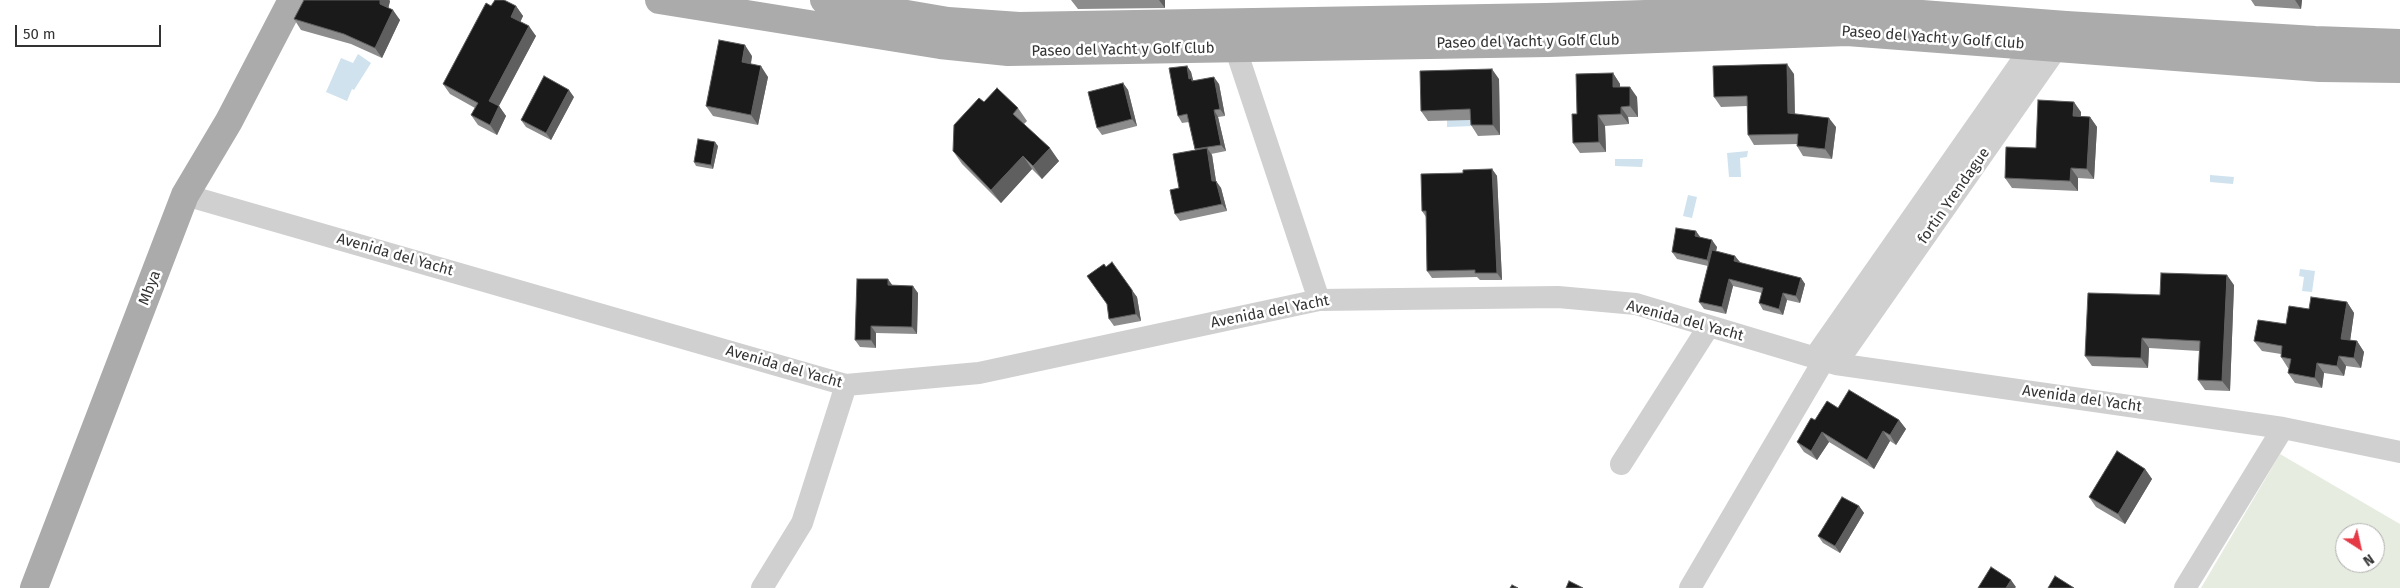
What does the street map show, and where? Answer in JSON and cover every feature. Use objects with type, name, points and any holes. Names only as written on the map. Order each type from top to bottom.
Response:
[{"type":"main road","name":"Mbya","points":[[34,588],[186,195],[229,121],[292,0]]},
{"type":"main road","name":"Paseo del Yacht y Golf Club","points":[[659,0],[940,45],[1008,52],[1108,52],[1232,36]]},
{"type":"main road","name":"Paseo del Yacht y Golf Club","points":[[824,0],[948,21],[1232,36],[1549,43],[1847,32],[2400,42]]},
{"type":"main road","name":"Paseo del Yacht y Golf Club","points":[[2050,35],[2320,68],[2400,69]]},
{"type":"street","name":"fortin Yrendague","points":[[1690,588],[1825,361],[2050,35]]},
{"type":"street","points":[[1232,36],[1319,300]]},
{"type":"street","name":"Avenida del Yacht","points":[[186,195],[846,385],[979,374],[1319,300],[1558,297],[1636,304],[1825,361],[2283,428],[2400,452]]},
{"type":"street","points":[[1621,464],[1709,326]]},
{"type":"street","points":[[762,588],[802,523],[846,385]]},
{"type":"street","points":[[2185,588],[2283,428]]},
{"type":"shaded area","points":[[2280,454],[2400,524],[2400,588],[2201,588]]},
{"type":"water","points":[[358,54],[371,63],[354,90],[352,89],[347,101],[326,92],[341,58],[353,63]]},
{"type":"water","points":[[1473,119],[1473,126],[1447,127],[1447,120]]},
{"type":"water","points":[[1748,151],[1747,157],[1740,158],[1741,177],[1729,177],[1727,153]]},
{"type":"water","points":[[1615,159],[1643,159],[1642,167],[1615,166]]},
{"type":"water","points":[[2210,175],[2234,177],[2233,184],[2210,182]]},
{"type":"water","points":[[1688,195],[1697,197],[1692,218],[1683,216]]},
{"type":"water","points":[[2300,269],[2315,271],[2312,292],[2302,291],[2304,277],[2299,276]]},
{"type":"building","points":[[304,0],[380,0],[380,4],[393,10],[375,48],[344,34],[294,19]]},
{"type":"building","points":[[495,0],[504,0],[516,6],[511,17],[529,26],[489,101],[499,106],[490,125],[471,115],[478,103],[443,84],[486,3],[491,6]]},
{"type":"building","points":[[719,40],[745,45],[742,62],[761,66],[751,115],[706,106]]},
{"type":"building","points":[[1787,64],[1788,113],[1829,118],[1825,149],[1797,146],[1798,134],[1748,135],[1747,96],[1714,97],[1713,66]]},
{"type":"building","points":[[1187,66],[1189,79],[1191,78],[1192,81],[1214,77],[1220,109],[1214,110],[1221,145],[1195,149],[1187,114],[1178,116],[1169,68]]},
{"type":"building","points":[[1492,69],[1493,125],[1471,125],[1470,109],[1421,111],[1420,71]]},
{"type":"building","points":[[1613,73],[1613,87],[1630,87],[1630,106],[1621,107],[1621,114],[1598,115],[1599,142],[1573,143],[1572,114],[1577,114],[1576,74]]},
{"type":"building","points":[[544,76],[569,90],[546,133],[521,120]]},
{"type":"building","points":[[1123,83],[1132,119],[1097,128],[1088,92]]},
{"type":"building","points":[[997,88],[1018,108],[1013,114],[1050,148],[1033,166],[1023,156],[991,190],[953,151],[954,125],[979,98],[984,102]]},
{"type":"building","points":[[2038,100],[2074,102],[2073,116],[2090,117],[2087,169],[2071,168],[2070,181],[2005,178],[2006,147],[2036,148]]},
{"type":"building","points":[[698,139],[715,142],[711,165],[694,162]]},
{"type":"building","points":[[1207,148],[1212,181],[1216,181],[1222,204],[1175,214],[1170,190],[1179,188],[1173,154]]},
{"type":"building","points":[[1492,169],[1497,273],[1475,273],[1475,270],[1427,271],[1426,211],[1422,211],[1421,174],[1463,173],[1463,170]]},
{"type":"building","points":[[1676,228],[1696,231],[1695,236],[1712,240],[1707,260],[1672,252]]},
{"type":"building","points":[[1712,250],[1735,256],[1734,261],[1801,278],[1796,296],[1783,293],[1779,309],[1759,303],[1763,288],[1729,279],[1722,307],[1699,302]]},
{"type":"building","points":[[1112,262],[1132,290],[1136,314],[1109,319],[1107,304],[1087,276],[1104,264],[1106,267]]},
{"type":"building","points":[[2161,273],[2227,275],[2222,381],[2198,380],[2200,341],[2142,338],[2141,358],[2085,356],[2088,293],[2160,295]]},
{"type":"building","points":[[857,279],[888,279],[888,285],[913,286],[912,327],[871,326],[871,340],[855,340]]},
{"type":"building","points":[[2311,297],[2347,302],[2341,339],[2357,341],[2354,358],[2339,356],[2337,366],[2317,363],[2315,378],[2288,373],[2291,359],[2281,357],[2282,346],[2254,341],[2258,320],[2286,324],[2289,306],[2309,309]]},
{"type":"building","points":[[1849,390],[1899,420],[1890,435],[1883,431],[1867,460],[1822,432],[1811,451],[1797,442],[1811,418],[1815,420],[1827,401],[1838,408]]},
{"type":"building","points":[[2117,451],[2145,469],[2118,514],[2089,497]]},
{"type":"building","points":[[1842,497],[1859,506],[1835,546],[1818,536]]},
{"type":"building","points":[[1991,567],[2011,580],[2006,588],[1978,588]]},
{"type":"building","points":[[2055,576],[2074,588],[2048,588]]},
{"type":"building","points":[[1569,581],[1583,588],[1566,588]]}]
